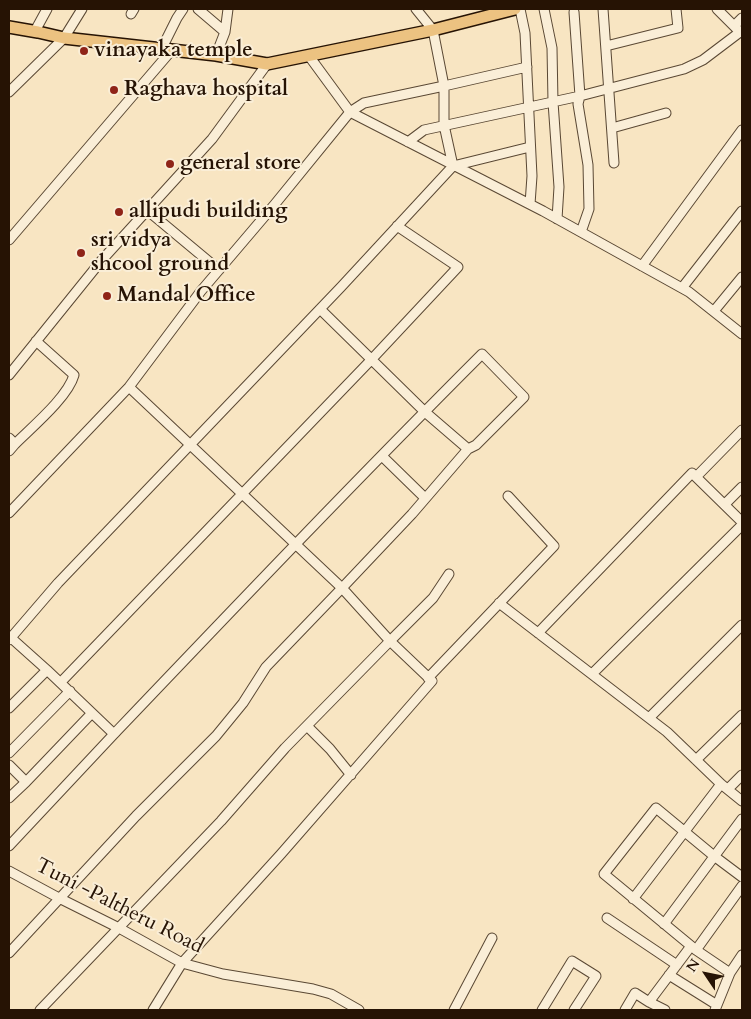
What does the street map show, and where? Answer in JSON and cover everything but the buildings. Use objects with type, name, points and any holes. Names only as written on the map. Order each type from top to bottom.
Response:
[{"type":"main road","points":[[9,28],[35,31],[64,38],[216,55],[267,64],[433,30],[515,9]]},
{"type":"street","points":[[35,31],[46,9]]},
{"type":"street","points":[[9,92],[64,38],[82,9]]},
{"type":"street","points":[[9,240],[166,50],[176,18],[183,9]]},
{"type":"street","points":[[198,9],[224,32]]},
{"type":"street","points":[[216,55],[224,32],[228,9]]},
{"type":"street","points":[[416,9],[433,30],[444,86],[444,125],[453,166]]},
{"type":"street","points":[[520,9],[525,33],[527,67],[532,176],[530,204]]},
{"type":"street","points":[[544,9],[552,48],[553,102],[559,187],[557,219]]},
{"type":"street","points":[[603,9],[614,163]]},
{"type":"street","points":[[606,46],[678,28],[676,9]]},
{"type":"street","points":[[716,9],[739,30]]},
{"type":"street","points":[[574,12],[580,96],[578,104],[588,165],[589,210],[580,232]]},
{"type":"street","points":[[408,142],[424,130],[580,96],[684,69],[703,60],[739,30],[742,18]]},
{"type":"street","points":[[309,56],[350,112],[530,204],[682,288],[742,334]]},
{"type":"street","points":[[9,375],[101,262],[212,139],[267,64]]},
{"type":"street","points":[[9,513],[129,387],[201,291],[350,112],[364,103],[527,67]]},
{"type":"street","points":[[612,128],[666,113]]},
{"type":"street","points":[[642,266],[742,130]]},
{"type":"street","points":[[114,734],[61,682],[9,638],[58,583],[320,309],[453,166],[530,147]]},
{"type":"street","points":[[147,210],[219,270]]},
{"type":"street","points":[[682,288],[742,211]]},
{"type":"street","points":[[61,682],[458,267],[397,226]]},
{"type":"street","points":[[714,311],[742,277]]},
{"type":"street","points":[[320,309],[425,412],[468,449]]},
{"type":"street","points":[[11,444],[61,396],[72,383],[74,376],[36,341]]},
{"type":"street","points":[[9,846],[296,543],[482,354],[524,397],[476,445],[468,449],[342,588],[266,667],[242,703],[216,736],[58,898],[9,954]]},
{"type":"street","points":[[129,387],[296,543],[342,588],[390,641],[432,681],[351,776],[182,963],[153,1010]]},
{"type":"street","points":[[696,477],[742,430]]},
{"type":"street","points":[[382,456],[425,498]]},
{"type":"street","points":[[538,633],[692,473],[725,504],[742,524],[592,674]]},
{"type":"street","points":[[725,504],[742,487]]},
{"type":"street","points":[[428,678],[554,546],[508,496]]},
{"type":"street","points":[[40,1010],[220,821],[285,748],[433,598],[449,574]]},
{"type":"street","points":[[499,603],[667,732],[742,801]]},
{"type":"street","points":[[649,718],[742,625]]},
{"type":"street","points":[[9,708],[47,670]]},
{"type":"street","points":[[9,753],[70,691]]},
{"type":"street","points":[[9,798],[92,712]]},
{"type":"street","points":[[696,760],[742,715]]},
{"type":"street","points":[[307,726],[330,749],[351,776]]},
{"type":"street","points":[[9,765],[26,782]]},
{"type":"street","points":[[633,899],[685,832],[724,786],[742,775]]},
{"type":"street","points":[[730,973],[693,948],[604,874],[656,808],[742,877]]},
{"type":"street","points":[[664,924],[742,819]]},
{"type":"street","name":"Tuni -Paltheru Road","points":[[9,871],[182,963],[223,974],[313,989],[331,994],[359,1010]]},
{"type":"street","points":[[649,1002],[742,886]]},
{"type":"street","points":[[607,918],[677,965]]},
{"type":"street","points":[[454,1010],[492,938]]},
{"type":"street","points":[[669,975],[716,1008],[730,973],[742,955]]},
{"type":"street","points":[[542,1010],[572,961],[596,976],[574,1010]]},
{"type":"street","points":[[624,1010],[634,993],[665,1010]]},
{"type":"place","name":"vinayaka temple","points":[[84,51]]},
{"type":"place","name":"Raghava hospital","points":[[114,90]]},
{"type":"place","name":"general store","points":[[170,164]]},
{"type":"place","name":"allipudi building","points":[[119,212]]},
{"type":"place","name":"sri vidya shcool ground","points":[[81,253]]},
{"type":"place","name":"Mandal Office","points":[[107,296]]}]
